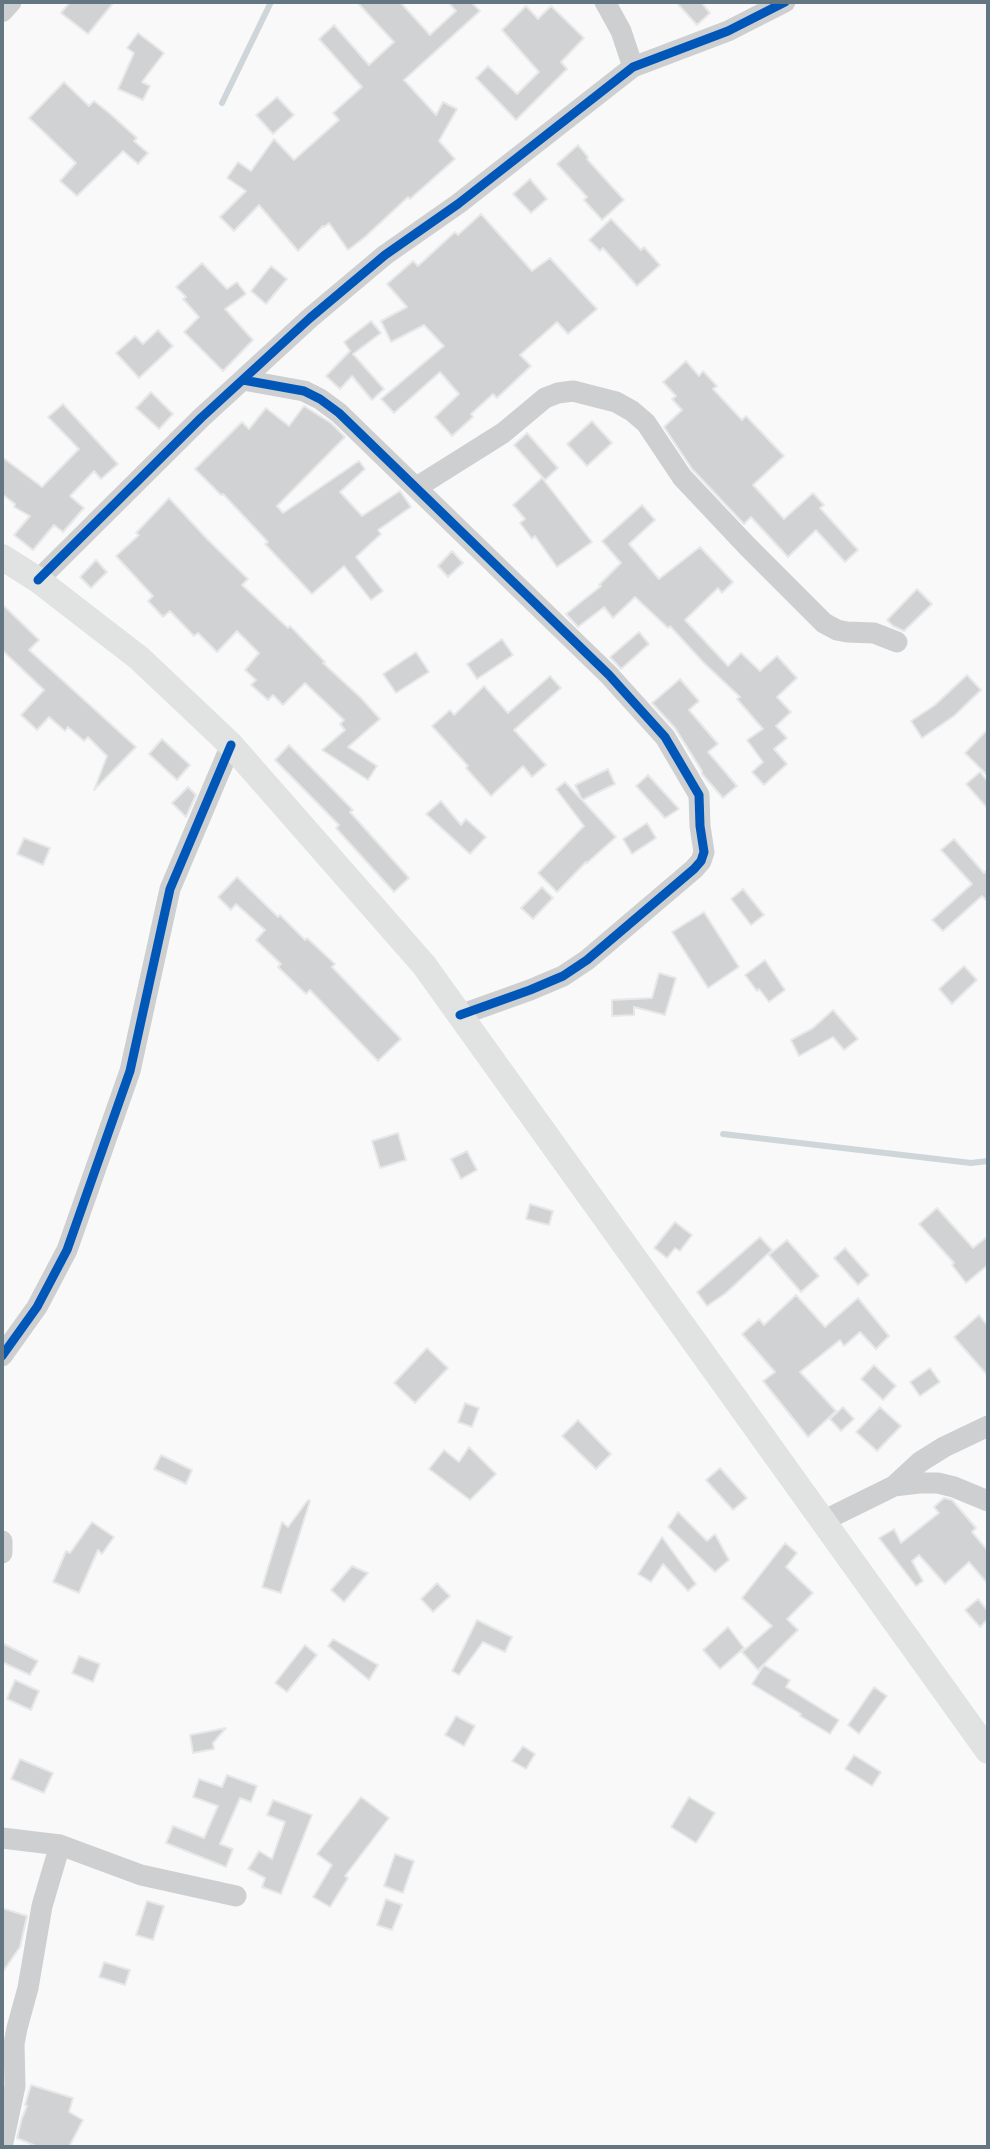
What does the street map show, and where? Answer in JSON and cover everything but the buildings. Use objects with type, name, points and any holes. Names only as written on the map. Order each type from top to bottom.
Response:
[{"type":"main road","points":[[2,557],[38,580],[139,658],[231,745],[424,965],[988,1751]]},
{"type":"street","points":[[2,12],[11,2]]},
{"type":"street","points":[[605,2],[621,31],[633,67]]},
{"type":"street","points":[[38,580],[201,418],[310,318],[385,255],[458,204],[633,67],[728,31],[785,2]]},
{"type":"street","points":[[243,380],[304,391],[339,413],[609,675],[665,737],[695,786],[701,804],[700,826],[704,852],[694,869],[587,960],[563,976],[460,1015]]},
{"type":"street","points":[[417,487],[503,433],[545,398],[573,391],[616,402],[646,423],[689,484],[824,623],[837,630],[874,634],[897,642]]},
{"type":"street","points":[[2,1356],[37,1307],[67,1250],[130,1070],[170,889],[231,745]]},
{"type":"street","points":[[823,1521],[894,1486],[920,1462],[988,1426]]},
{"type":"street","points":[[894,1486],[938,1483],[988,1501]]},
{"type":"street","points":[[2,1541],[2,1553]]},
{"type":"street","points":[[2,1838],[60,1845],[141,1875],[236,1896]]},
{"type":"street","points":[[2,2147],[15,2086],[14,2044],[17,2028],[28,1988],[42,1906],[60,1845]]},
{"type":"waterway","points":[[222,103],[271,2]]},
{"type":"waterway","points":[[723,1134],[971,1163],[988,1161]]},
{"type":"cycle path","points":[[38,580],[201,418],[310,318],[385,255],[458,204],[633,67],[728,31],[785,2]]},
{"type":"cycle path","points":[[243,380],[304,391],[339,413],[609,675],[665,737],[699,795],[704,852],[694,869],[587,960],[563,976],[460,1015]]},
{"type":"cycle path","points":[[2,1356],[37,1307],[67,1250],[130,1071],[170,889],[231,745]]}]
